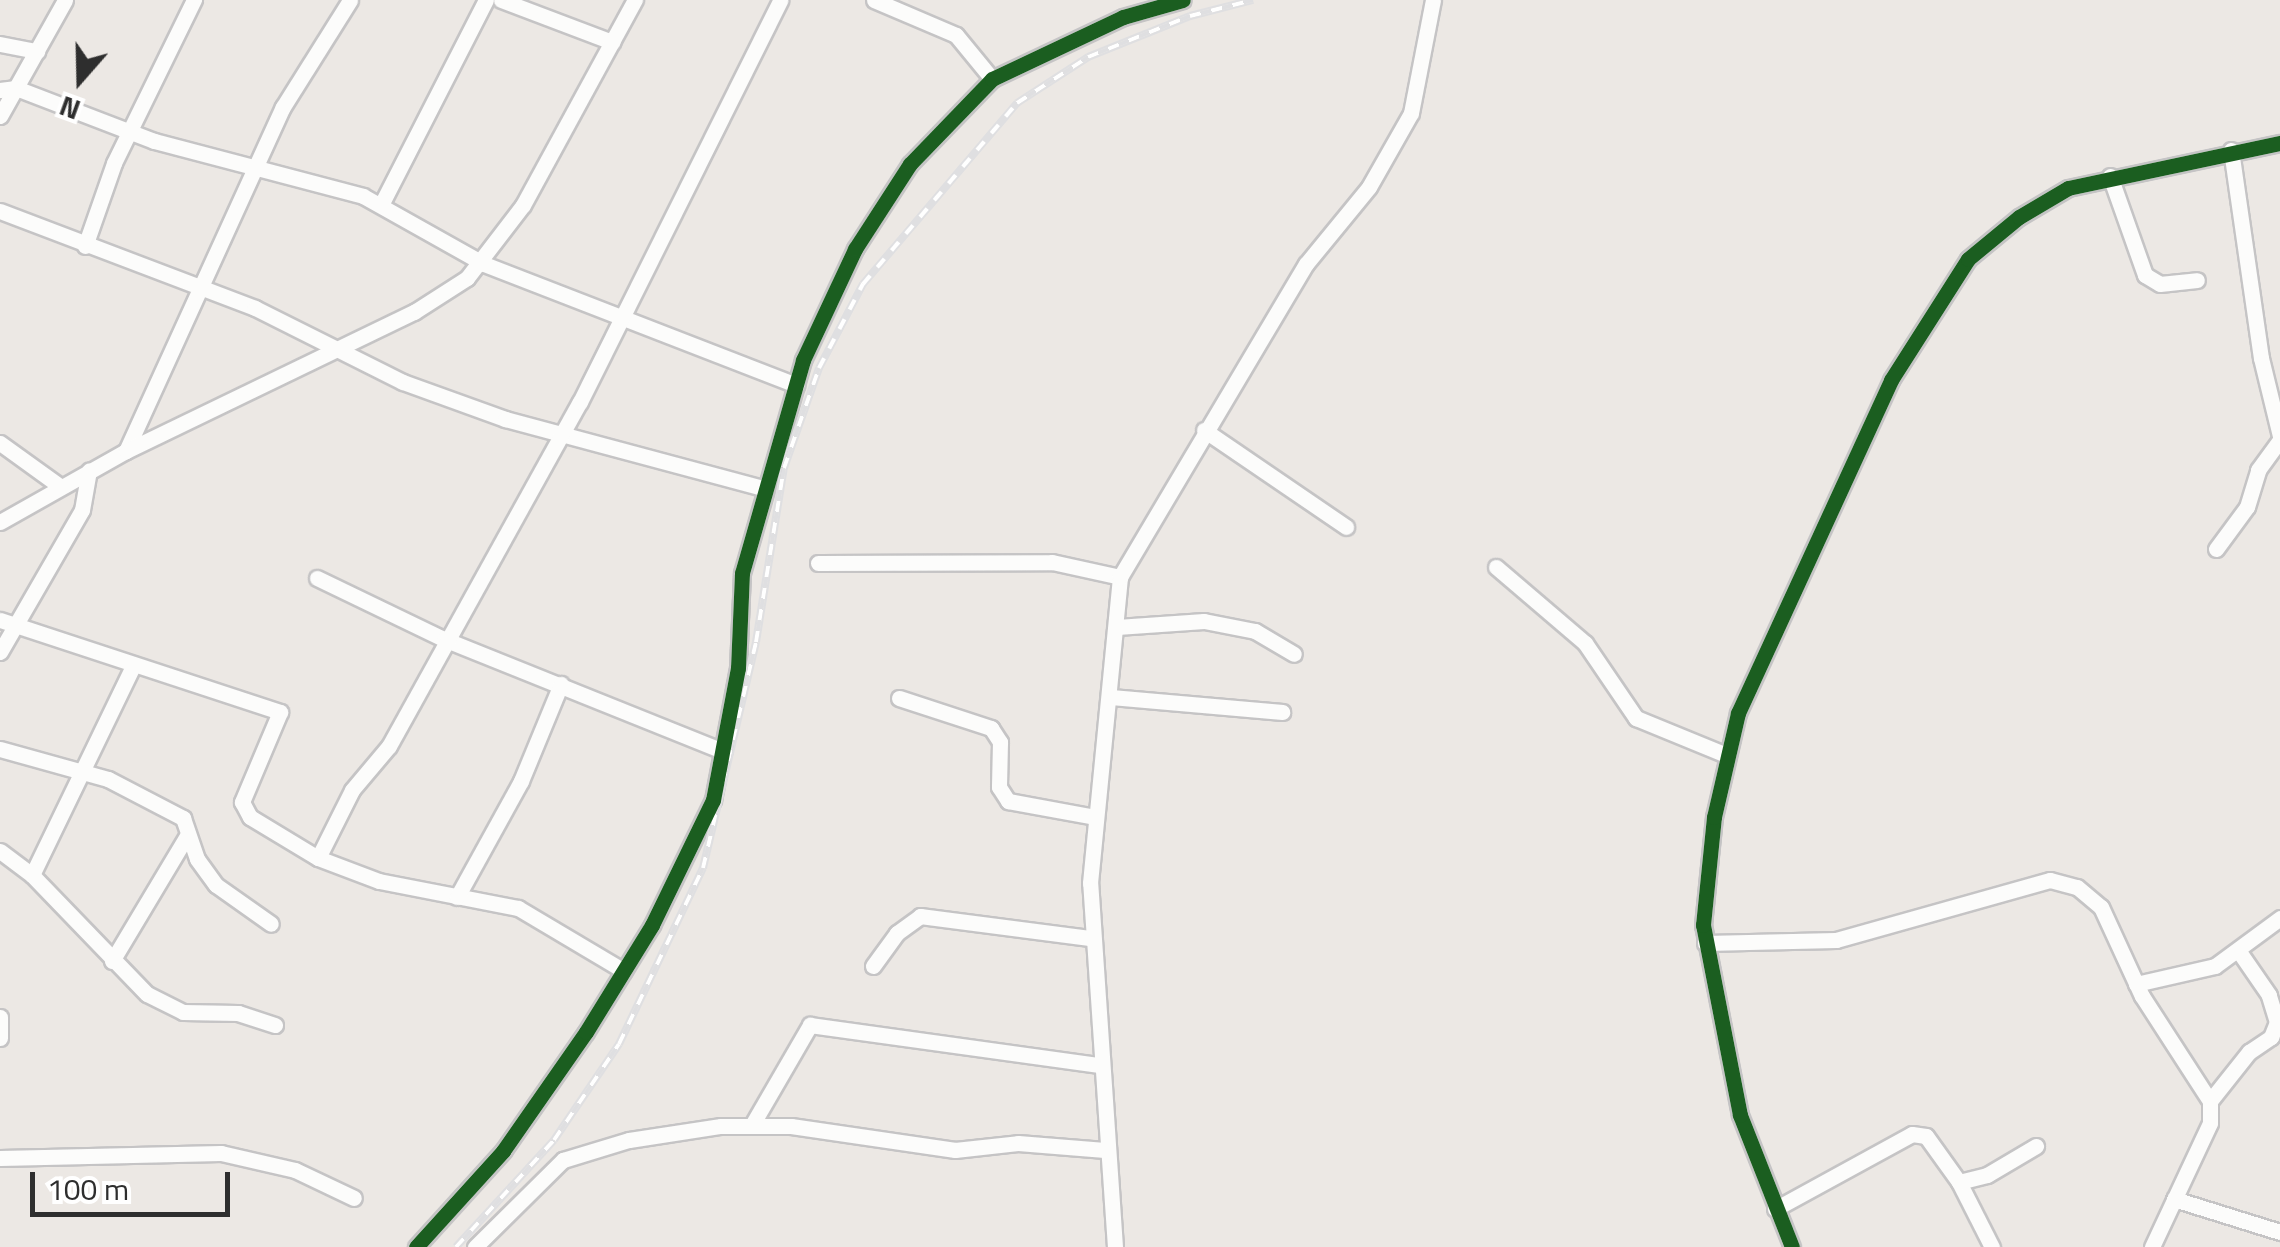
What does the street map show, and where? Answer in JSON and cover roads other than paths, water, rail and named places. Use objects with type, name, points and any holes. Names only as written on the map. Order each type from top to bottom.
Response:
[{"type":"street","points":[[0,116],[8,89],[37,52],[65,0]]},
{"type":"street","points":[[85,246],[128,132],[194,0]]},
{"type":"street","points":[[126,451],[283,107],[350,0]]},
{"type":"street","points":[[382,203],[486,0]]},
{"type":"street","points":[[500,0],[612,42]]},
{"type":"street","points":[[0,522],[126,451],[414,312],[484,264],[635,0]]},
{"type":"street","points":[[318,858],[352,790],[389,746],[444,639],[562,434],[780,0]]},
{"type":"street","points":[[874,0],[956,35],[992,80]]},
{"type":"street","points":[[416,1247],[503,1151],[624,971],[713,800],[738,668],[739,589],[766,489],[796,384],[826,306],[880,210],[910,164],[992,80],[1123,18],[1183,0]]},
{"type":"street","points":[[1116,1247],[1090,938],[1095,817],[1111,697],[1120,576],[1306,264],[1369,187],[1412,113],[1433,0]]},
{"type":"street","points":[[0,44],[37,52]]},
{"type":"street","points":[[8,89],[128,132],[382,203],[484,264],[796,384]]},
{"type":"street","points":[[1792,1247],[1740,1115],[1706,944],[1704,894],[1726,756],[1738,713],[1891,380],[1942,291],[1968,259],[2019,216],[2068,188],[2230,150],[2280,143]]},
{"type":"street","points":[[2216,549],[2247,506],[2258,470],[2280,438],[2263,368],[2230,150]]},
{"type":"street","points":[[2110,176],[2144,275],[2160,284],[2198,280]]},
{"type":"street","points":[[0,211],[200,288],[403,382],[562,434],[766,489]]},
{"type":"street","points":[[2263,368],[2280,368]]},
{"type":"street","points":[[1204,430],[1346,527]]},
{"type":"street","points":[[0,443],[60,486]]},
{"type":"street","points":[[0,652],[7,623],[76,521],[89,470]]},
{"type":"street","points":[[818,563],[1052,562],[1120,576]]},
{"type":"street","points":[[1496,566],[1584,643],[1636,718],[1726,756]]},
{"type":"street","points":[[317,578],[444,639],[723,751]]},
{"type":"street","points":[[1117,627],[1204,621],[1256,631],[1294,654]]},
{"type":"street","points":[[7,623],[134,666],[221,687],[280,712],[251,778],[244,810],[318,858],[403,888],[518,908],[624,971]]},
{"type":"street","points":[[32,875],[134,666]]},
{"type":"street","points":[[456,897],[521,782],[561,684]]},
{"type":"street","points":[[1111,697],[1282,712]]},
{"type":"street","points":[[898,698],[991,728],[1000,742],[999,787],[1008,802],[1095,817]]},
{"type":"street","points":[[0,748],[81,769],[178,814],[216,886],[271,924]]},
{"type":"street","points":[[112,961],[188,834]]},
{"type":"street","points":[[0,852],[32,875],[112,961],[166,1006],[274,1025]]},
{"type":"street","points":[[1706,944],[1836,940],[2050,880],[2078,888],[2101,906],[2136,984],[2210,1102],[2210,1123],[2152,1247]]},
{"type":"street","points":[[873,966],[896,932],[920,916],[1090,938]]},
{"type":"street","points":[[2136,984],[2194,972],[2240,953],[2280,918]]},
{"type":"street","points":[[2210,1102],[2248,1052],[2276,1041],[2276,1012],[2240,953]]},
{"type":"street","points":[[0,1017],[0,1038]]},
{"type":"street","points":[[752,1125],[810,1024],[1098,1065]]},
{"type":"street","points":[[475,1247],[563,1160],[586,1148],[752,1125],[956,1150],[1018,1143],[1105,1150]]},
{"type":"street","points":[[1775,1208],[1912,1134],[1926,1136],[1959,1182],[1992,1247]]},
{"type":"street","points":[[1959,1182],[1987,1175],[2036,1146]]},
{"type":"street","points":[[0,1158],[220,1152],[296,1170],[354,1198]]},
{"type":"street","points":[[2174,1199],[2280,1232]]},
{"type":"railway","points":[[456,1247],[554,1140],[619,1044],[703,868],[756,642],[784,468],[819,368],[863,284],[1017,103],[1088,57],[1190,16],[1253,0]]}]
